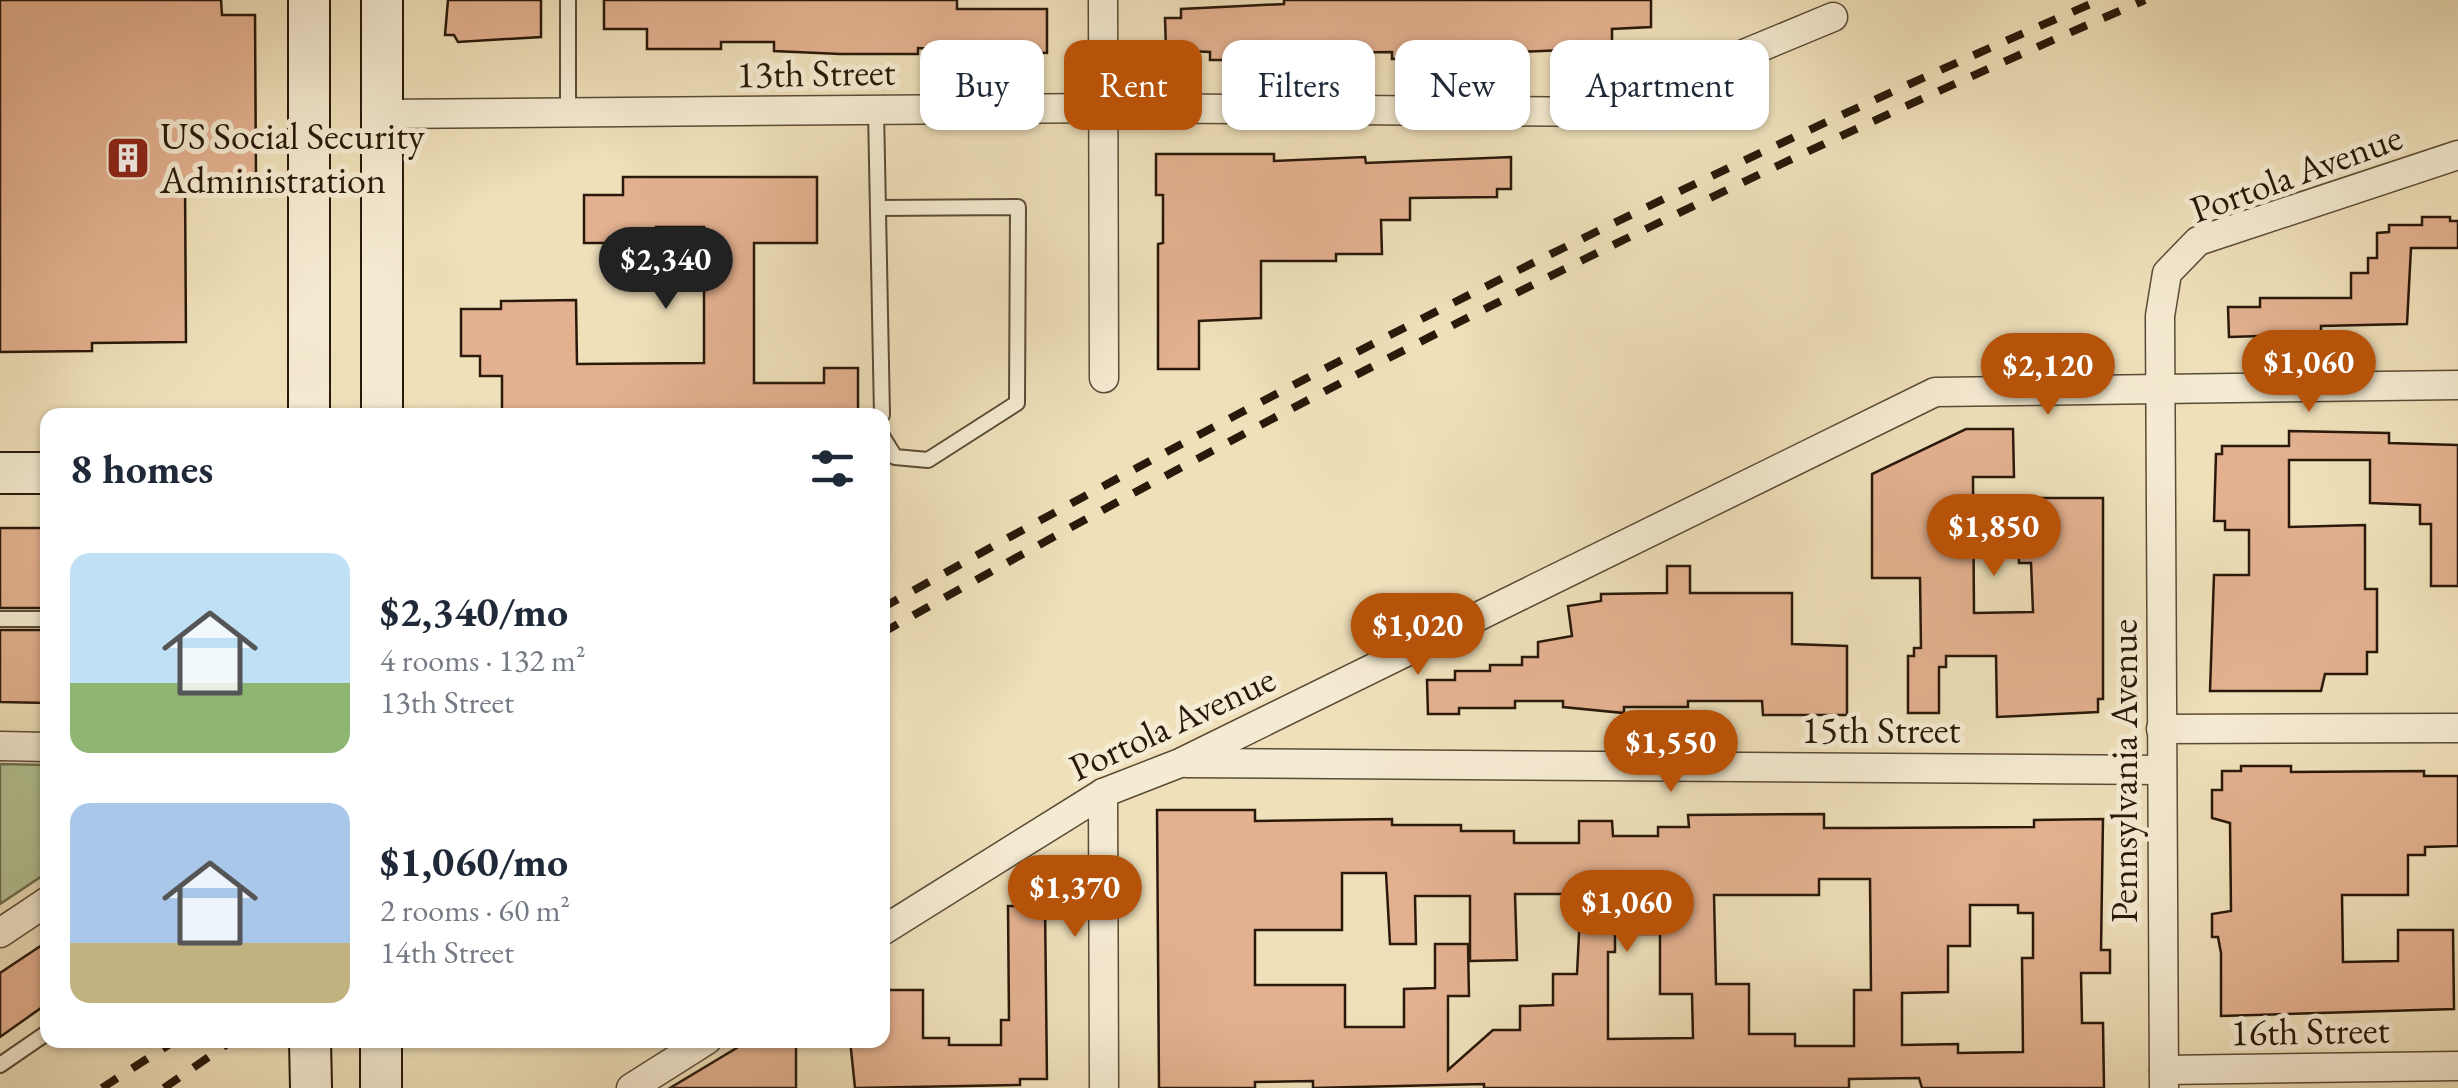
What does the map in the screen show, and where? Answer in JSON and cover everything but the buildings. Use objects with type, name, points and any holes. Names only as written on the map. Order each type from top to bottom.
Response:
[{"type":"main road","points":[[309,0],[309,408]]},
{"type":"main road","points":[[382,0],[382,408]]},
{"type":"main road","points":[[0,473],[40,473]]},
{"type":"main road","points":[[310,1048],[312,1088]]},
{"type":"main road","points":[[381,1048],[381,1088]]},
{"type":"street","points":[[1103,0],[1103,40]]},
{"type":"street","name":"13th Street","points":[[1202,109],[1604,112],[1833,17]]},
{"type":"street","name":"13th Street","points":[[382,114],[1064,108]]},
{"type":"street","points":[[1102,130],[1104,378]]},
{"type":"street","name":"Portola Avenue","points":[[2167,274],[2198,242],[2458,155]]},
{"type":"street","name":"Pennsylvania Avenue","points":[[2164,1079],[2160,316],[2167,274]]},
{"type":"street","points":[[2160,387],[2458,385]]},
{"type":"street","name":"Portola Avenue","points":[[890,925],[1103,792],[1180,763],[1936,392],[2160,387]]},
{"type":"street","points":[[2161,729],[2458,728]]},
{"type":"street","points":[[0,746],[40,747]]},
{"type":"street","name":"15th Street","points":[[1180,763],[2162,770]]},
{"type":"street","points":[[1103,792],[1104,1088]]},
{"type":"street","points":[[0,933],[40,906]]},
{"type":"street","points":[[631,1088],[695,1048]]},
{"type":"street","name":"16th Street","points":[[2164,1079],[2458,1066]]},
{"type":"lane","points":[[568,0],[568,113]]},
{"type":"lane","points":[[876,110],[882,408]]},
{"type":"lane","points":[[878,208],[1018,208],[1017,403],[928,460],[895,457],[890,449]]},
{"type":"lane","points":[[0,618],[40,618]]},
{"type":"lane","points":[[0,1065],[40,1038]]},
{"type":"green space","points":[[0,764],[40,765],[40,877],[0,904]]},
{"type":"railway","points":[[890,604],[1331,365],[1483,288],[1789,139],[2100,0]]},
{"type":"railway","points":[[890,629],[1191,462],[1505,299],[1823,145],[2145,0]]},
{"type":"railway","points":[[102,1088],[164,1048]]},
{"type":"railway","points":[[164,1088],[222,1048]]},
{"type":"place","name":"US Social Security Administration","points":[[128,158]]}]
